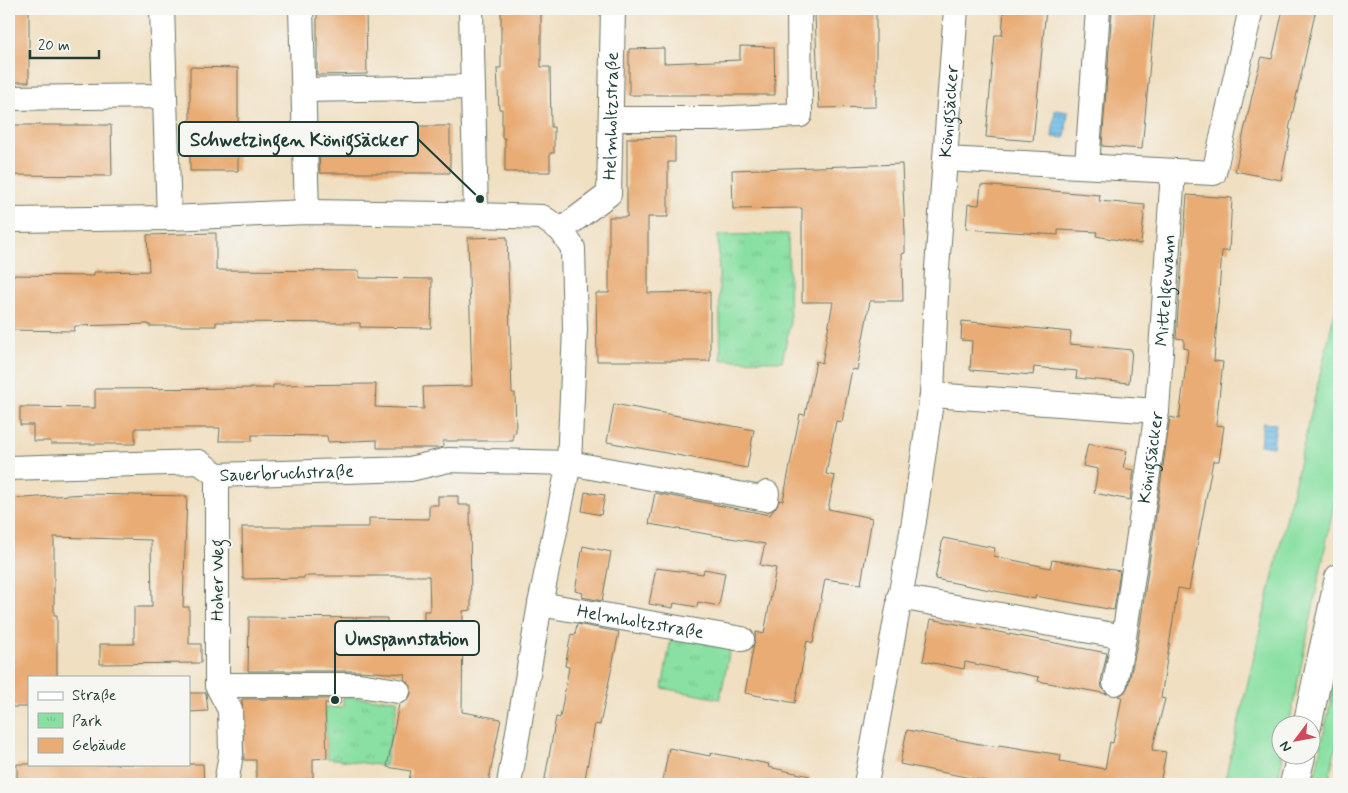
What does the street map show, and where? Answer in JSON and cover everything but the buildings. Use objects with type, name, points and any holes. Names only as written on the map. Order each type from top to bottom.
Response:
[{"type":"main road","points":[[1309,716],[1339,578]]},
{"type":"main road","points":[[1294,784],[1298,766]]},
{"type":"street","points":[[162,9],[169,218]]},
{"type":"street","points":[[301,9],[306,212]]},
{"type":"street","points":[[471,9],[476,214]]},
{"type":"street","name":"Helmholtzstraße","points":[[561,230],[609,194],[613,9]]},
{"type":"street","points":[[612,119],[713,119],[800,115],[798,9]]},
{"type":"street","name":"Königsäcker","points":[[866,784],[914,521],[932,395],[937,268],[956,9]]},
{"type":"street","points":[[1087,166],[1098,9]]},
{"type":"street","points":[[945,159],[1214,173],[1251,9]]},
{"type":"street","points":[[304,90],[472,87]]},
{"type":"street","points":[[9,98],[164,96]]},
{"type":"street","name":"Mittelgewann","points":[[1157,411],[1172,171]]},
{"type":"street","points":[[9,220],[169,218],[306,212],[476,214],[542,217],[561,230],[573,248],[575,329],[569,464],[540,604],[509,784]]},
{"type":"street","name":"Königsäcker","points":[[932,395],[1157,411],[1124,637],[1115,683]]},
{"type":"street","name":"Sauerbruchstraße","points":[[9,468],[199,462],[217,475],[410,469],[448,460],[569,464]]},
{"type":"street","points":[[569,464],[766,499],[767,493]]},
{"type":"street","name":"Hoher Weg","points":[[217,475],[217,685],[230,710],[231,754],[226,784]]},
{"type":"street","points":[[900,597],[1124,637]]},
{"type":"street","name":"Helmholtzstraße","points":[[540,604],[742,639]]},
{"type":"street","points":[[217,685],[359,685],[398,691]]},
{"type":"green space","points":[[788,234],[790,325],[782,361],[721,360],[718,235]]},
{"type":"green space","points":[[1339,294],[1339,480],[1291,716],[1270,716],[1270,766],[1281,766],[1277,784],[1224,784]]},
{"type":"green space","points":[[672,633],[731,645],[720,699],[662,688]]},
{"type":"green space","points":[[1339,662],[1339,731],[1328,784],[1313,784],[1317,766],[1320,766],[1320,751]]},
{"type":"green space","points":[[343,697],[398,700],[385,766],[327,758],[325,707],[343,707]]},
{"type":"water","points":[[1055,110],[1068,112],[1065,138],[1052,137]]},
{"type":"water","points":[[1263,423],[1276,424],[1273,447],[1260,445]]},
{"type":"place","name":"Schwetzingen Königsäcker","points":[[480,199]]},
{"type":"place","name":"Umspannstation","points":[[335,700]]}]
